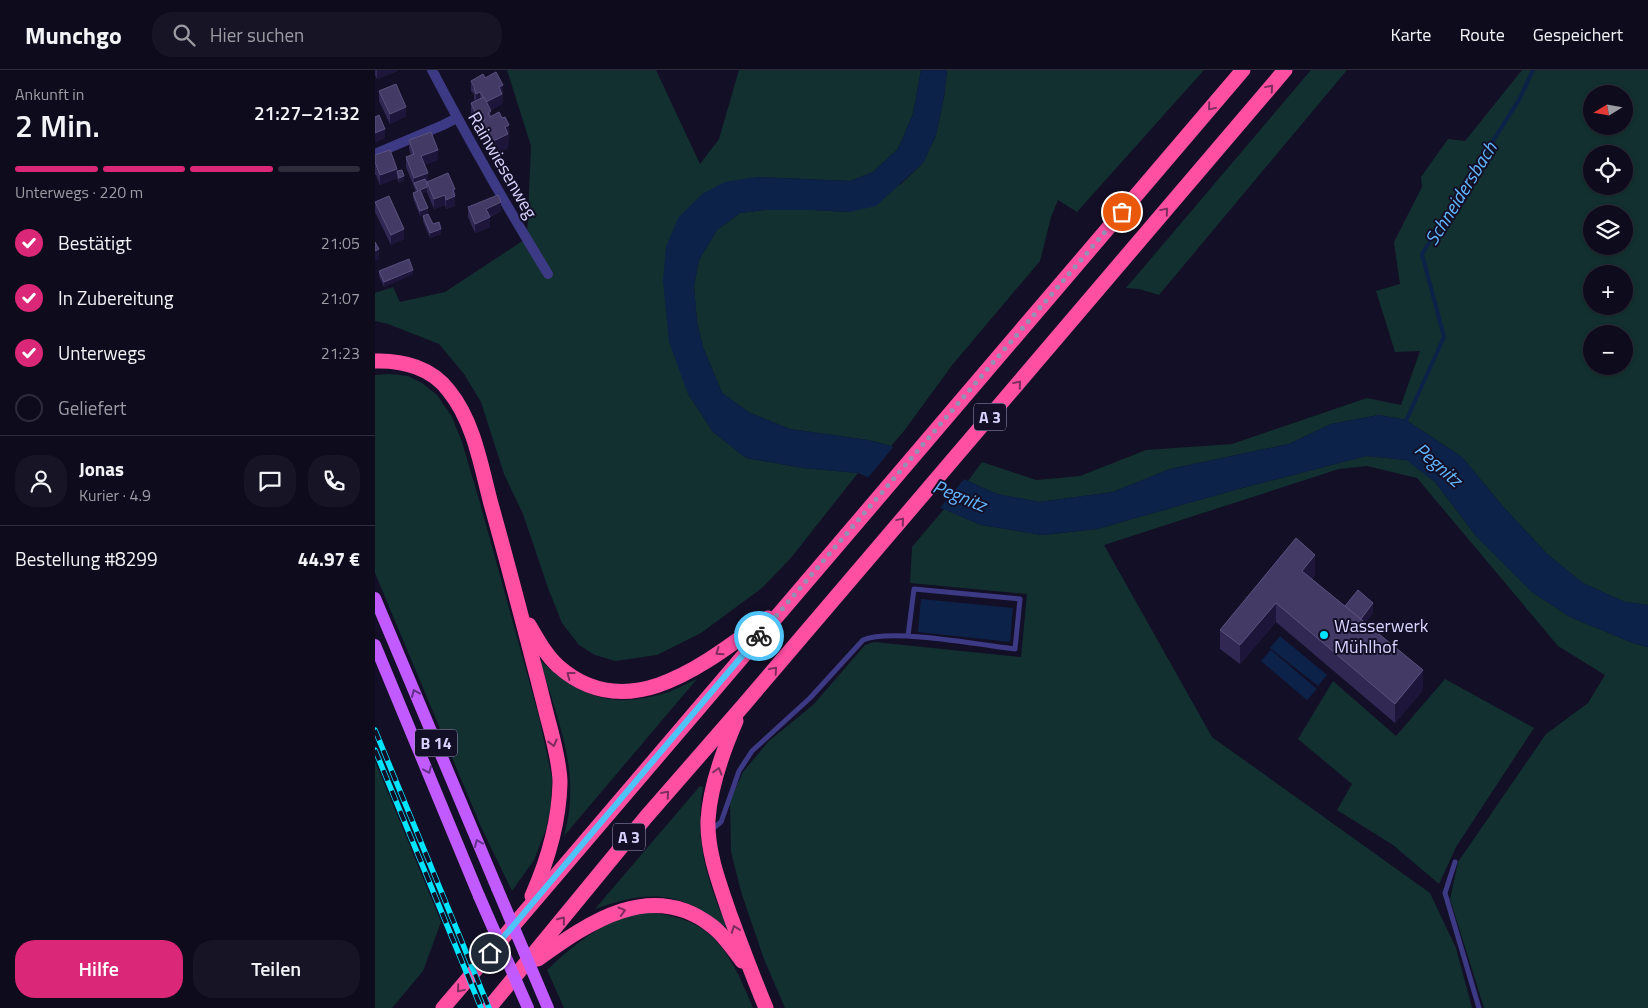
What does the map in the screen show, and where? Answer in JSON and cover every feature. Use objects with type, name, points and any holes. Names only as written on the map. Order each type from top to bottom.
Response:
[{"type":"highway","name":"A 3","points":[[443,1008],[1243,70]]},
{"type":"highway","name":"A 3","points":[[489,1008],[646,817],[1285,70]]},
{"type":"highway","points":[[376,361],[407,363],[423,369],[439,379],[458,403],[475,443],[521,611],[556,755],[560,781],[555,832],[547,860],[525,912]]},
{"type":"highway","points":[[521,611],[541,646],[557,665],[579,681],[606,691],[629,692],[650,688],[674,680],[697,667],[787,603]]},
{"type":"highway","points":[[742,707],[729,736],[713,789],[708,818],[708,832],[715,870],[766,1008]]},
{"type":"highway","points":[[521,971],[591,923],[611,914],[635,907],[653,905],[672,906],[691,913],[713,926],[752,974]]},
{"type":"main road","name":"B 14","points":[[375,598],[548,1008]]},
{"type":"main road","name":"B 14","points":[[375,645],[479,896],[528,1008]]},
{"type":"street","name":"Rainwiesenweg","points":[[431,70],[548,274]]},
{"type":"street","points":[[375,154],[457,118]]},
{"type":"lane","points":[[708,832],[721,822],[739,771],[752,750],[810,698],[863,640],[871,636],[908,636],[1015,649],[1020,599],[914,589],[908,636]]},
{"type":"lane","points":[[1455,862],[1445,893],[1479,1008]]},
{"type":"green space","points":[[507,70],[656,70],[700,164],[719,139],[739,70],[921,70],[913,114],[898,149],[873,172],[850,181],[756,177],[678,218],[688,394],[713,432],[746,458],[803,468],[858,473],[790,559],[762,588],[701,633],[657,655],[615,661],[595,655],[579,645],[562,623],[523,514],[504,474],[481,402],[464,374],[439,344],[388,324],[375,321],[375,293],[393,287],[400,302],[445,292],[527,238],[531,146]]},
{"type":"green space","points":[[947,70],[1204,70],[1077,212],[1058,200],[1051,217],[1040,261],[953,364],[891,446],[868,440],[790,429],[750,413],[722,393],[703,347],[697,322],[694,286],[699,260],[717,230],[740,213],[765,210],[849,212],[901,184],[923,163],[936,135],[944,97]]},
{"type":"green space","points":[[1311,70],[1347,70],[1159,295],[1139,289],[1126,288]]},
{"type":"green space","points":[[1522,70],[1648,70],[1648,605],[1625,602],[1583,583],[1547,554],[1500,503],[1462,457],[1406,420],[1379,415],[1331,424],[1289,444],[1170,469],[1113,492],[1039,502],[997,494],[968,481],[982,462],[1036,480],[1080,476],[1146,450],[1232,444],[1367,398],[1401,405],[1420,351],[1395,352],[1376,291],[1400,284],[1394,242],[1422,187],[1421,177],[1448,139],[1465,141]]},
{"type":"green space","points":[[375,375],[408,376],[422,383],[437,395],[452,417],[462,442],[480,503],[539,717],[552,778],[551,805],[546,829],[534,860],[512,891],[481,827],[375,573]]},
{"type":"green space","points":[[1366,456],[1407,460],[1435,482],[1476,536],[1532,592],[1570,617],[1633,643],[1648,647],[1648,1008],[1484,1008],[1450,899],[1458,862],[1546,734],[1588,703],[1605,675],[1558,646],[1417,478],[1367,466],[1339,469],[1104,545],[1212,737],[1430,893],[1456,948],[1472,1008],[785,1008],[764,959],[742,895],[731,852],[730,800],[743,772],[769,741],[814,704],[865,645],[874,642],[1021,657],[1027,594],[910,583],[912,547],[944,509],[981,525],[1043,535],[1097,529],[1231,491]]},
{"type":"green space","points":[[540,660],[554,673],[583,691],[612,699],[646,698],[669,692],[697,679],[564,836],[570,803],[568,764],[561,728]]},
{"type":"green space","points":[[1445,679],[1534,728],[1456,847],[1439,884],[1393,845],[1337,810],[1352,784],[1298,739],[1333,681],[1396,736]]},
{"type":"green space","points":[[375,761],[441,922],[423,971],[392,1008],[375,1008]]},
{"type":"green space","points":[[700,786],[703,787],[700,825],[704,859],[708,876],[727,928],[695,907],[680,900],[664,897],[632,898],[595,909]]},
{"type":"green space","points":[[651,912],[675,917],[696,925],[707,932],[731,962],[753,1008],[564,1008],[547,970],[574,946],[606,925],[628,916]]},
{"type":"water","name":"Pegnitz","points":[[921,70],[947,70],[944,97],[936,135],[923,163],[876,206],[849,212],[765,210],[740,213],[717,230],[699,260],[694,286],[697,322],[703,347],[722,393],[750,413],[790,429],[868,440],[891,446],[997,494],[1039,502],[1113,492],[1170,469],[1289,444],[1331,424],[1379,415],[1406,420],[1462,457],[1500,503],[1547,554],[1583,583],[1625,602],[1648,605],[1648,647],[1633,643],[1570,617],[1532,592],[1476,536],[1435,482],[1406,460],[1366,456],[1231,491],[1097,529],[1042,535],[981,525],[858,473],[803,468],[746,458],[713,432],[688,394],[669,342],[663,281],[666,247],[678,218],[702,194],[725,182],[756,177],[850,181],[873,172],[898,149],[913,114]]},
{"type":"water","points":[[921,599],[1013,608],[1010,642],[918,632]]},
{"type":"water","points":[[1280,636],[1327,675],[1318,686],[1270,648]]},
{"type":"water","points":[[1271,650],[1317,689],[1307,700],[1261,661]]},
{"type":"pier","points":[[895,445],[966,477],[939,509],[867,479]]},
{"type":"building","points":[[496,72],[503,85],[499,87],[502,94],[486,102],[480,92],[476,94],[471,81],[483,74],[485,78]]},
{"type":"building","points":[[396,84],[406,107],[390,114],[379,91]]},
{"type":"building","points":[[484,97],[491,111],[488,113],[490,117],[499,112],[502,118],[505,117],[509,125],[505,127],[508,134],[491,142],[481,122],[485,120],[482,115],[478,118],[471,103]]},
{"type":"building","points":[[379,115],[385,129],[375,133],[375,117]]},
{"type":"building","points":[[431,132],[438,150],[421,156],[428,173],[414,178],[406,157],[414,154],[409,140]]},
{"type":"building","points":[[390,150],[397,169],[380,175],[375,162],[375,155]]},
{"type":"building","points":[[402,170],[404,176],[399,178],[397,171]]},
{"type":"building","points":[[448,173],[455,189],[453,190],[455,196],[446,200],[445,195],[434,199],[427,182]]},
{"type":"building","points":[[425,179],[427,187],[420,190],[428,208],[420,211],[413,193],[418,191],[414,183]]},
{"type":"building","points":[[498,195],[501,202],[486,209],[490,217],[475,224],[468,207]]},
{"type":"building","points":[[389,196],[404,229],[391,235],[375,202]]},
{"type":"building","points":[[428,214],[433,224],[439,222],[441,229],[430,233],[423,216]]},
{"type":"building","points":[[375,242],[379,249],[375,251]]},
{"type":"building","points":[[409,259],[413,270],[384,282],[379,271]]},
{"type":"building","name":"Wasserwerk Mühlhof","points":[[1296,538],[1315,555],[1302,571],[1423,670],[1395,704],[1276,603],[1240,645],[1220,630]]},
{"type":"building","points":[[1358,590],[1373,603],[1361,619],[1345,606]]},
{"type":"waterway","name":"Schneidersbach","points":[[1405,423],[1444,337],[1422,254],[1520,98],[1533,70]]},
{"type":"railway","points":[[375,730],[489,1008]]},
{"type":"railway","points":[[375,750],[481,1008]]},
{"type":"way so far","points":[[759,636],[1122,212]]},
{"type":"place","name":"Wasserwerk Mühlhof","points":[[1324,635]]},
{"type":"route","points":[[490,953],[759,636]]}]
